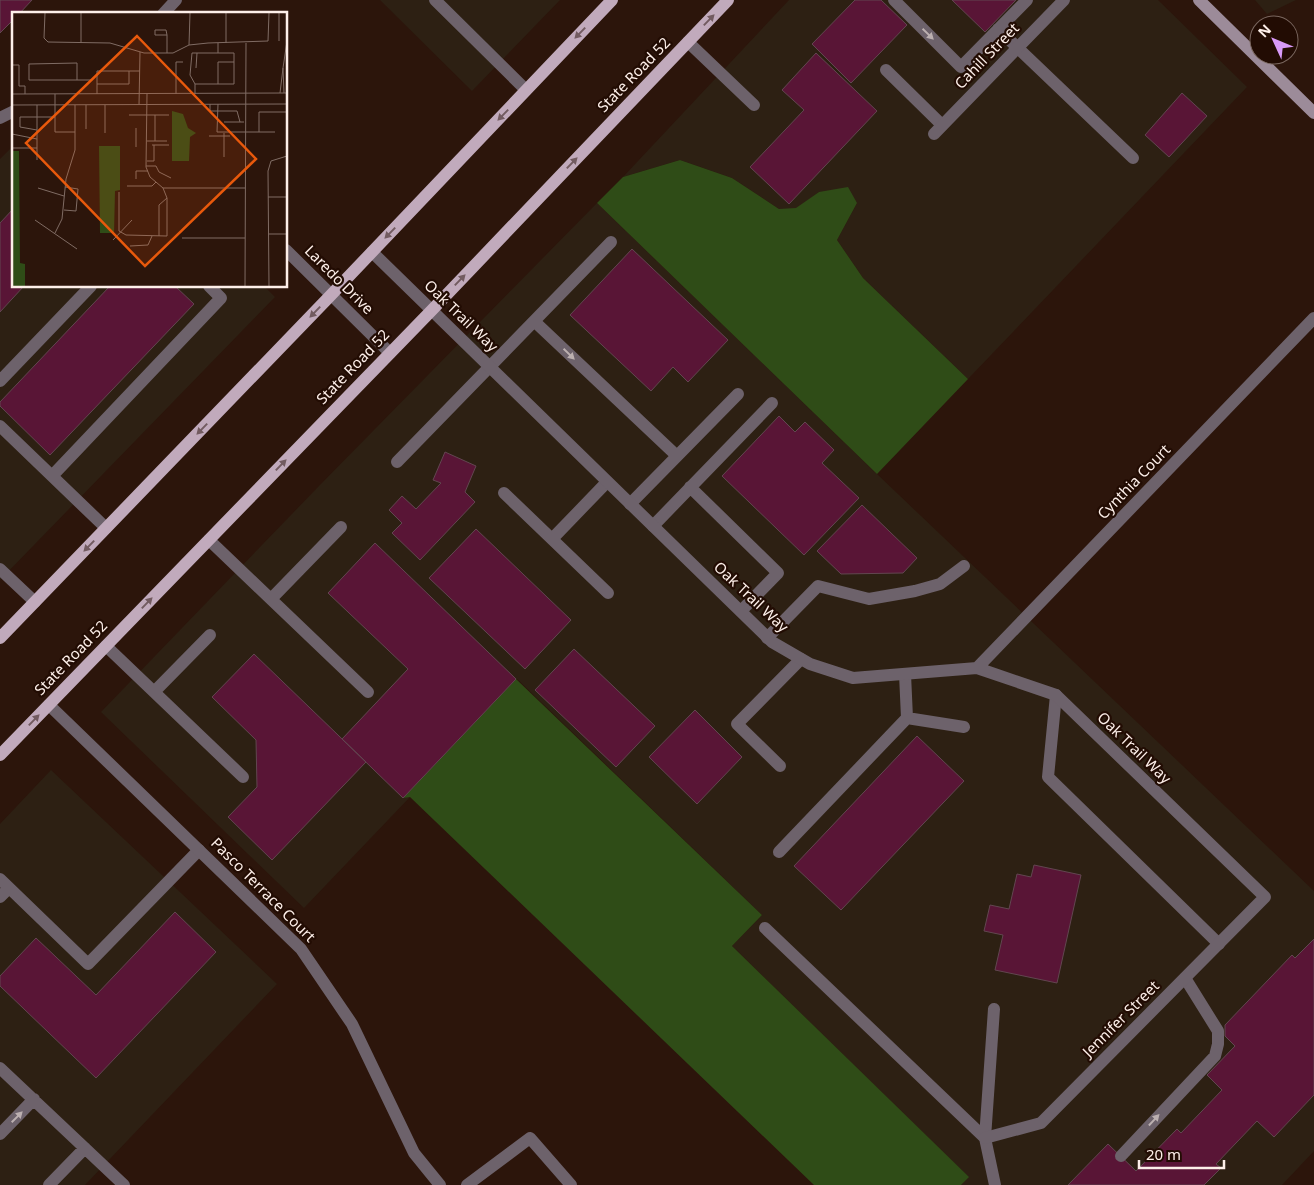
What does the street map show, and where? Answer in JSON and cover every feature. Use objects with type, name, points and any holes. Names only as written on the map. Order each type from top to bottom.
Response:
[{"type":"main road","points":[[0,638],[331,296],[612,0]]},
{"type":"main road","name":"State Road 52","points":[[0,755],[432,310],[728,0]]},
{"type":"street","points":[[165,12],[176,0]]},
{"type":"street","points":[[435,0],[526,90]]},
{"type":"street","points":[[894,0],[961,66],[1026,0]]},
{"type":"street","name":"Cahill Street","points":[[886,70],[938,129],[1064,0]]},
{"type":"street","points":[[1199,0],[1314,113]]},
{"type":"street","points":[[998,29],[1133,158]]},
{"type":"street","points":[[688,42],[754,105]]},
{"type":"street","points":[[0,118],[12,112]]},
{"type":"street","points":[[397,462],[611,242]]},
{"type":"street","name":"Laredo Drive","points":[[288,252],[390,353]]},
{"type":"street","name":"Oak Trail Way","points":[[372,252],[772,642],[810,664],[853,678],[977,668],[1056,696],[1265,897]]},
{"type":"street","points":[[0,381],[89,288]]},
{"type":"street","points":[[52,476],[221,298],[211,288]]},
{"type":"street","name":"Cynthia Court","points":[[977,668],[1314,318]]},
{"type":"street","points":[[534,321],[677,456]]},
{"type":"street","points":[[630,504],[738,394]]},
{"type":"street","points":[[653,526],[772,403]]},
{"type":"street","points":[[0,426],[106,528]]},
{"type":"street","points":[[552,539],[608,482]]},
{"type":"street","points":[[690,487],[778,573],[741,612]]},
{"type":"street","points":[[504,493],[608,593]]},
{"type":"street","points":[[271,599],[341,526]]},
{"type":"street","points":[[209,540],[368,692]]},
{"type":"street","points":[[767,638],[818,586],[869,599],[915,591],[940,584],[964,566]]},
{"type":"street","points":[[0,569],[35,602]]},
{"type":"street","points":[[154,692],[210,635]]},
{"type":"street","points":[[106,646],[244,777]]},
{"type":"street","points":[[780,766],[737,724],[801,658]]},
{"type":"street","points":[[779,852],[907,718],[906,674]]},
{"type":"street","points":[[1056,696],[1048,777],[1218,944]]},
{"type":"street","name":"Pasco Terrace Court","points":[[49,705],[301,948],[352,1024],[414,1153],[440,1185]]},
{"type":"street","points":[[907,718],[964,727]]},
{"type":"street","points":[[3,888],[88,964],[199,850]]},
{"type":"street","name":"Jennifer Street","points":[[985,1138],[1041,1122],[1265,897]]},
{"type":"street","points":[[765,928],[985,1138]]},
{"type":"street","points":[[1120,1156],[1215,1056],[1218,1044],[1218,1031],[1185,978]]},
{"type":"street","points":[[994,1009],[985,1138],[995,1185]]},
{"type":"street","points":[[0,1068],[124,1185]]},
{"type":"street","points":[[0,1134],[34,1099]]},
{"type":"street","points":[[467,1185],[530,1138],[571,1185]]},
{"type":"street","points":[[49,1185],[86,1148]]},
{"type":"shaded area","points":[[380,0],[560,0],[472,91]]},
{"type":"shaded area","points":[[789,0],[1158,0],[1247,87],[968,379],[863,278],[837,240],[857,203],[819,192],[796,209],[779,209],[732,178],[680,160],[623,177]]},
{"type":"shaded area","points":[[1255,0],[1296,0],[1267,14]]},
{"type":"shaded area","points":[[12,147],[12,288],[266,288],[275,297],[0,580],[0,159]]},
{"type":"shaded area","points":[[597,203],[877,474],[1314,891],[1314,1151],[1282,1185],[961,1185],[968,1177],[732,946],[762,915],[517,679],[404,797],[410,797],[304,908],[101,712],[318,487]]},
{"type":"shaded area","points":[[51,770],[277,984],[85,1185],[0,1185],[0,824]]},
{"type":"green space","points":[[680,160],[732,178],[779,209],[796,208],[819,192],[848,187],[857,203],[837,240],[863,278],[968,379],[877,474],[597,203],[623,177]]},
{"type":"green space","points":[[516,679],[762,915],[732,946],[969,1177],[961,1185],[814,1185],[410,797],[403,798]]},
{"type":"building","points":[[0,0],[32,0],[21,12],[12,12],[12,21],[0,33]]},
{"type":"building","points":[[855,0],[881,0],[907,25],[851,83],[812,44]]},
{"type":"building","points":[[952,0],[1016,0],[985,32]]},
{"type":"building","points":[[816,53],[877,111],[789,204],[750,167],[804,110],[782,90]]},
{"type":"building","points":[[1182,93],[1207,116],[1169,157],[1145,135]]},
{"type":"building","points":[[12,210],[12,288],[22,288],[0,312],[0,223]]},
{"type":"building","points":[[632,249],[728,340],[688,382],[673,367],[651,391],[570,315]]},
{"type":"building","points":[[108,288],[177,288],[194,304],[50,455],[0,406],[0,402]]},
{"type":"building","points":[[779,416],[795,432],[805,422],[834,450],[822,463],[859,498],[804,555],[722,476]]},
{"type":"building","points":[[445,452],[476,466],[465,492],[475,502],[420,560],[392,533],[402,523],[389,510],[402,496],[416,509],[441,483],[433,480]]},
{"type":"building","points":[[862,505],[917,558],[903,573],[841,574],[817,551]]},
{"type":"building","points":[[476,529],[571,620],[525,669],[429,578]]},
{"type":"building","points":[[375,543],[516,679],[403,798],[342,739],[408,669],[328,593]]},
{"type":"building","points":[[574,649],[655,726],[616,767],[535,690]]},
{"type":"building","points":[[254,654],[366,762],[272,860],[228,817],[257,787],[256,740],[212,697]]},
{"type":"building","points":[[695,710],[742,757],[697,804],[649,757]]},
{"type":"building","points":[[917,736],[964,781],[841,910],[794,866]]},
{"type":"building","points":[[1034,865],[1081,875],[1057,983],[995,970],[1003,935],[984,931],[990,905],[1009,909],[1017,874],[1031,877]]},
{"type":"building","points":[[175,912],[216,952],[96,1078],[0,986],[0,976],[36,938],[96,995]]},
{"type":"building","points":[[1314,939],[1314,1095],[1274,1137],[1257,1121],[1216,1164],[1221,1168],[1204,1185],[1068,1185],[1108,1144],[1136,1171],[1177,1129],[1181,1133],[1222,1090],[1207,1075],[1235,1046],[1225,1036],[1225,1025],[1292,955],[1295,958]]}]
